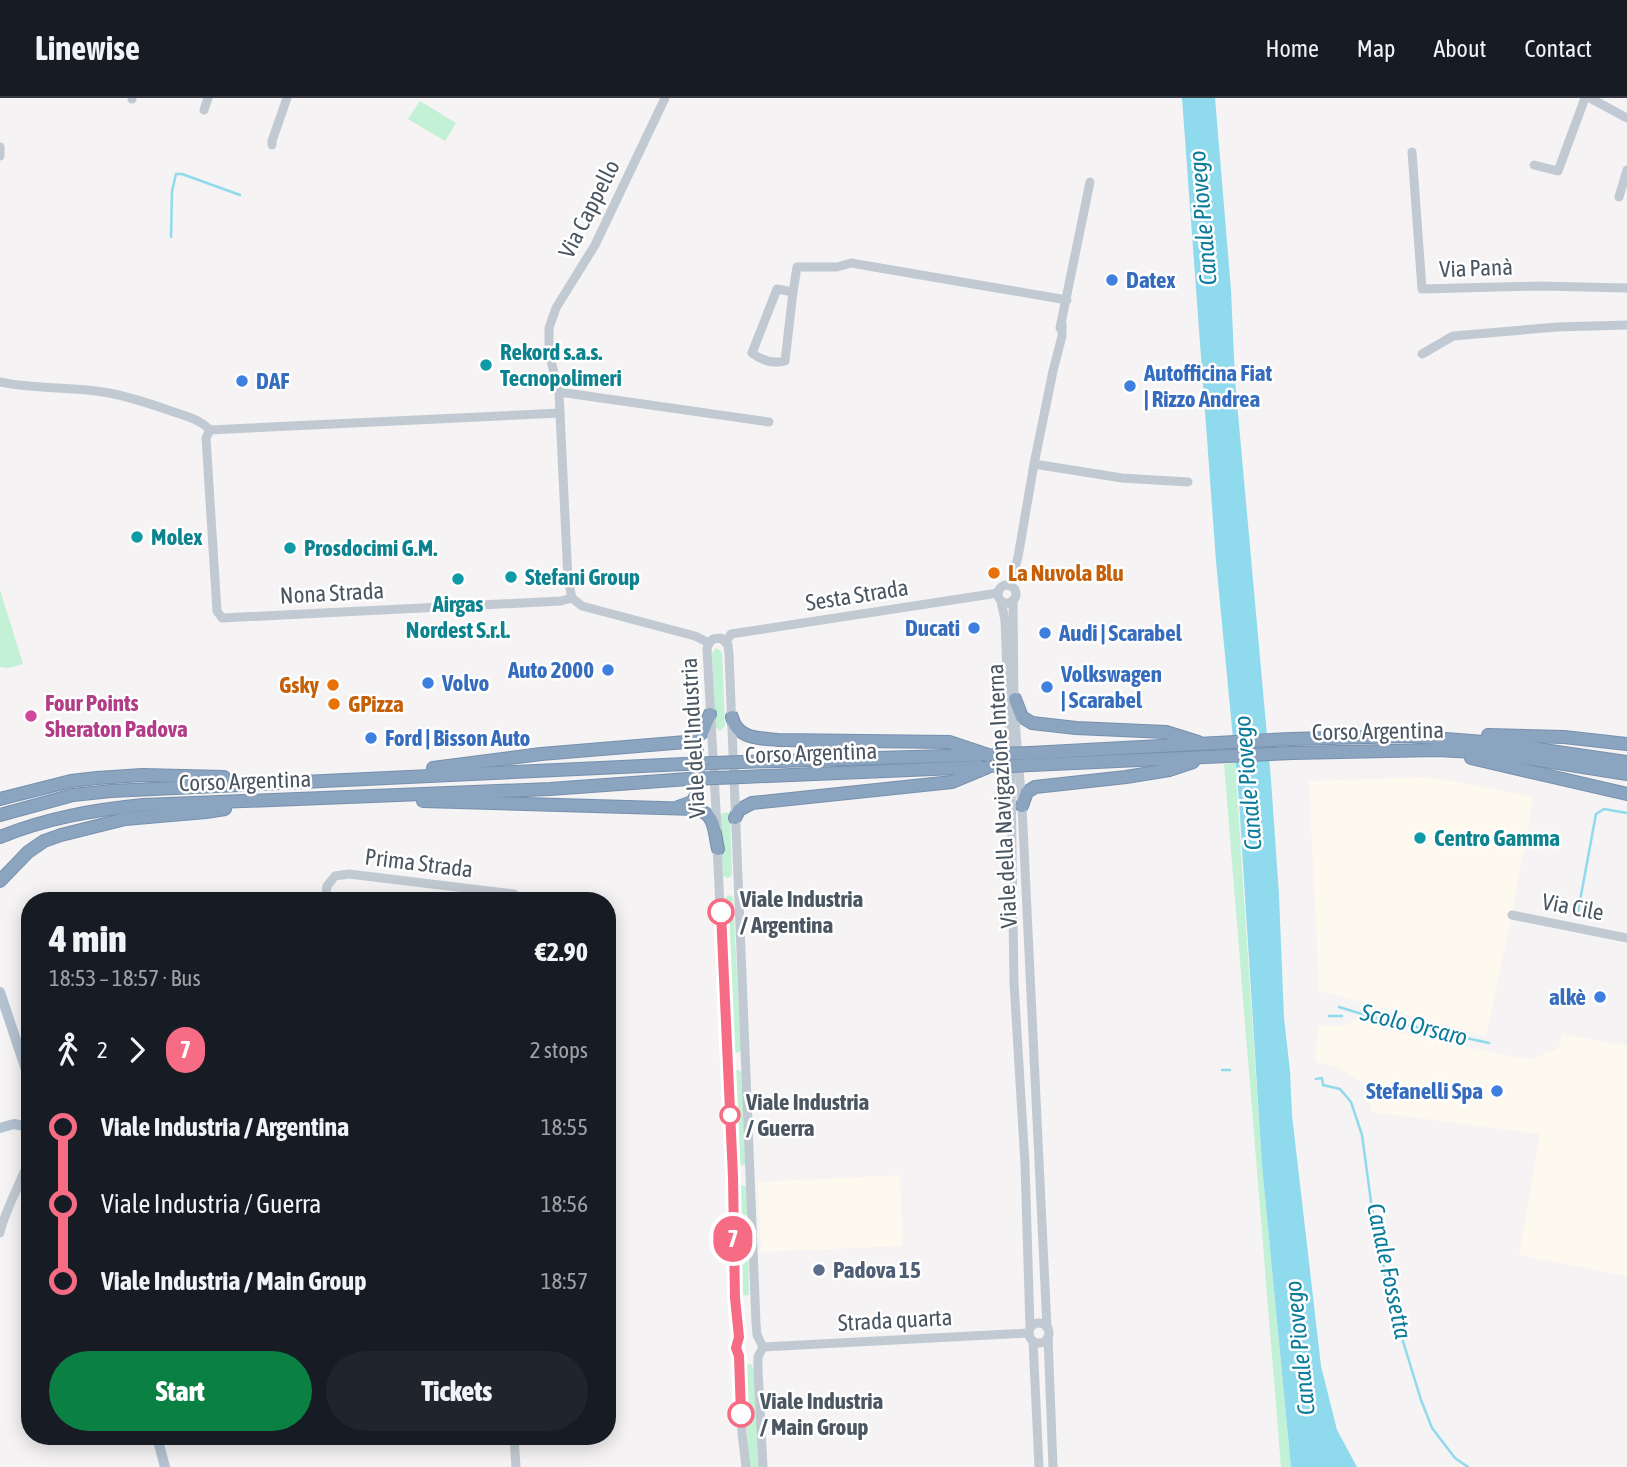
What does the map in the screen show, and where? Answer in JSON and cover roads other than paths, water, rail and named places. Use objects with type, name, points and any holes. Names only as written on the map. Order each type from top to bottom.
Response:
[{"type":"highway","points":[[1015,699],[1022,716],[1032,723],[1166,732],[1205,743]]},
{"type":"highway","points":[[342,780],[541,754],[686,741],[702,733],[710,714]]},
{"type":"highway","points":[[732,717],[738,730],[750,737],[778,740],[949,742],[991,761]]},
{"type":"highway","points":[[1408,736],[1550,737],[1627,744]]},
{"type":"highway","name":"Corso Argentina","points":[[1031,759],[1205,743],[1408,736],[1496,743],[1627,762]]},
{"type":"highway","points":[[678,807],[692,802],[698,793],[697,751],[686,741]]},
{"type":"highway","points":[[1437,750],[1627,794]]},
{"type":"highway","name":"Corso Argentina","points":[[3,836],[32,824],[76,813],[143,805],[550,789],[1031,759],[1437,750],[1494,753],[1627,775]]},
{"type":"highway","points":[[1022,806],[1027,792],[1035,787],[1170,770],[1209,757]]},
{"type":"highway","points":[[735,818],[739,810],[752,803],[952,782],[991,761]]},
{"type":"highway","name":"Corso Argentina","points":[[0,816],[73,795],[111,791],[742,762],[991,761]]},
{"type":"highway","points":[[2,798],[71,781],[119,776],[222,777],[256,784]]},
{"type":"highway","points":[[342,798],[551,806],[678,807],[704,811],[710,816],[718,849]]},
{"type":"highway","points":[[0,881],[28,852],[44,841],[61,835],[125,819],[206,813],[257,802]]},
{"type":"main road","points":[[0,992],[21,1056]]},
{"type":"main road","points":[[0,1128],[14,1124],[21,1125]]},
{"type":"main road","points":[[159,1445],[166,1467]]},
{"type":"street","points":[[204,110],[208,98]]},
{"type":"street","points":[[272,145],[287,98]]},
{"type":"street","name":"Via Cappello","points":[[559,392],[549,353],[547,337],[550,321],[595,245],[665,98]]},
{"type":"street","points":[[1534,165],[1558,171],[1588,98],[1627,118]]},
{"type":"street","points":[[0,147],[0,156]]},
{"type":"street","name":"Via Panà","points":[[1412,152],[1422,289],[1540,286],[1627,288]]},
{"type":"street","points":[[1619,197],[1627,170]]},
{"type":"street","name":"Viale della Navigazione Interna","points":[[1053,1467],[1015,699],[1013,600],[1016,593],[1010,586],[1018,557],[1053,370],[1053,353],[1062,324],[1090,182]]},
{"type":"street","points":[[793,292],[777,289],[752,353],[758,357],[776,363],[785,361],[797,267],[837,267],[851,263],[1067,299]]},
{"type":"street","points":[[1422,355],[1453,336],[1557,327],[1627,326]]},
{"type":"street","points":[[1,382],[108,393],[153,404],[203,423],[210,429],[560,413]]},
{"type":"street","points":[[709,643],[695,636],[582,606],[572,598],[568,580],[559,392],[769,422]]},
{"type":"street","name":"Nona Strada","points":[[210,429],[206,438],[217,611],[222,618],[561,601],[572,598]]},
{"type":"street","points":[[1034,464],[1122,478],[1188,482]]},
{"type":"street","points":[[1010,586],[1001,587],[999,597],[1007,603],[1013,600]]},
{"type":"street","name":"Viale della Navigazione Interna","points":[[999,597],[1005,620],[1017,1015],[1030,1334],[1039,1467]]},
{"type":"street","name":"Sesta Strada","points":[[726,642],[731,634],[999,597]]},
{"type":"street","name":"Viale dell'Industria","points":[[746,1467],[736,1344],[739,1337],[735,1298],[733,1177],[707,649],[713,639],[721,638],[726,642],[729,654],[757,1335],[763,1347]]},
{"type":"street","name":"Prima Strada","points":[[326,892],[327,886],[335,876],[349,874],[498,892]]},
{"type":"street","name":"Via Cile","points":[[1512,915],[1627,938]]},
{"type":"street","points":[[1016,978],[1023,990],[1031,990]]},
{"type":"street","points":[[1017,1015],[1021,1002],[1027,1002],[1032,1009]]},
{"type":"street","points":[[727,1064],[747,1063]]},
{"type":"street","points":[[1025,1164],[1038,1163]]},
{"type":"street","points":[[733,1177],[751,1176]]},
{"type":"street","points":[[0,1233],[2,1221],[10,1209],[21,1180]]},
{"type":"street","points":[[1037,1323],[1048,1332],[1042,1342],[1030,1334],[1037,1323]]},
{"type":"street","points":[[739,1337],[748,1332],[757,1335]]},
{"type":"street","name":"Strada quarta","points":[[763,1347],[1030,1334]]},
{"type":"street","points":[[763,1347],[758,1357],[763,1467]]},
{"type":"street","points":[[739,1356],[750,1360],[758,1357]]},
{"type":"street","points":[[515,1445],[516,1467]]},
{"type":"water","name":"Canale Piovego","points":[[1182,98],[1215,98],[1231,290],[1235,380],[1271,780],[1292,1115],[1321,1366],[1337,1430],[1357,1467],[1291,1467],[1262,1165],[1239,801],[1216,561]]},
{"type":"waterway","points":[[171,237],[172,191],[176,174],[240,195]]},
{"type":"waterway","name":"Scolo Orsaro","points":[[1577,917],[1596,814],[1604,809],[1627,813]]},
{"type":"waterway","name":"Scolo Orsaro","points":[[1339,1007],[1375,1018],[1489,1043]]},
{"type":"waterway","points":[[1329,1016],[1342,1016]]},
{"type":"waterway","name":"Canale Fossetta","points":[[1222,1070],[1230,1070]]},
{"type":"waterway","name":"Canale Fossetta","points":[[1316,1079],[1322,1078],[1323,1085],[1340,1089],[1351,1102],[1362,1135],[1372,1209],[1390,1299],[1421,1400],[1432,1428],[1455,1458],[1468,1467]]},
{"type":"place","name":"Datex","points":[[1112,280]]},
{"type":"place","name":"Rekord s.a.s. Tecnopolimeri","points":[[486,365]]},
{"type":"place","name":"DAF","points":[[242,381]]},
{"type":"place","name":"Autofficina Fiat | Rizzo Andrea","points":[[1130,386]]},
{"type":"place","name":"Molex","points":[[137,537]]},
{"type":"place","name":"Prosdocimi G.M.","points":[[290,548]]},
{"type":"place","name":"La Nuvola Blu","points":[[994,573]]},
{"type":"place","name":"Stefani Group","points":[[511,577]]},
{"type":"place","name":"Airgas Nordest S.r.l.","points":[[458,579]]},
{"type":"place","name":"Ducati","points":[[974,628]]},
{"type":"place","name":"Audi | Scarabel","points":[[1045,633]]},
{"type":"place","name":"Auto 2000","points":[[608,670]]},
{"type":"place","name":"Volvo","points":[[428,683]]},
{"type":"place","name":"Gsky","points":[[333,685]]},
{"type":"place","name":"Volkswagen | Scarabel","points":[[1047,687]]},
{"type":"place","name":"GPizza","points":[[334,704]]},
{"type":"place","name":"Four Points Sheraton Padova","points":[[31,716]]},
{"type":"place","name":"Ford | Bisson Auto","points":[[371,738]]},
{"type":"place","name":"Centro Gamma","points":[[1420,838]]},
{"type":"place","name":"Viale Industria / Argentina","points":[[721,912]]},
{"type":"place","name":"alkè","points":[[1600,997]]},
{"type":"place","name":"Stefanelli Spa","points":[[1497,1091]]},
{"type":"place","name":"Viale Industria / Guerra","points":[[730,1115]]},
{"type":"place","name":"Padova 15","points":[[819,1270]]},
{"type":"place","name":"Viale Industria / Main Group","points":[[741,1414]]}]
